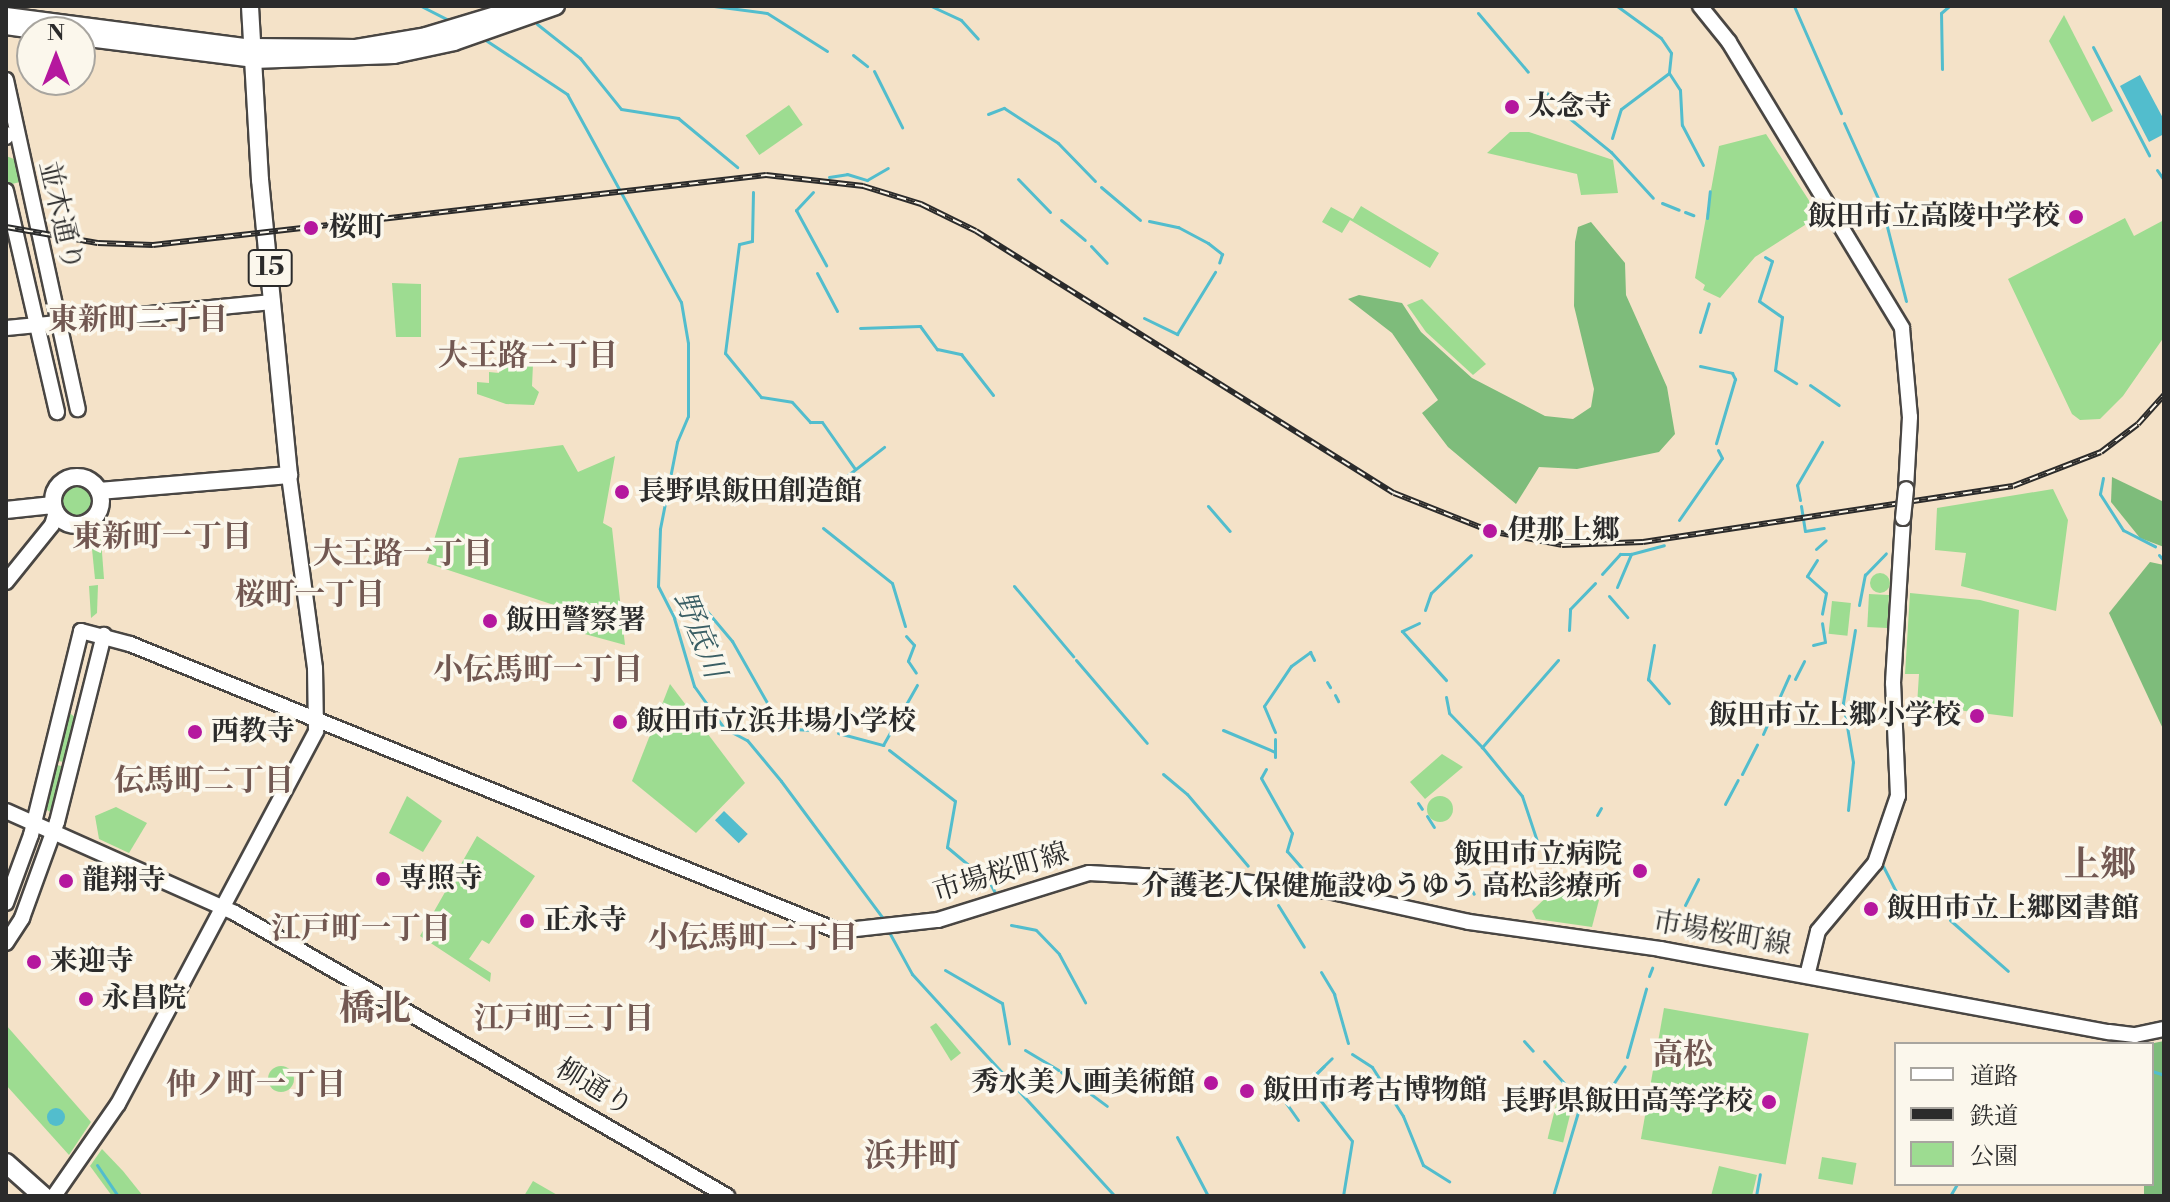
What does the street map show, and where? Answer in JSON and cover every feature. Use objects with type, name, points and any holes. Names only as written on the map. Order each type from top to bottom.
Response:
[{"type":"highway","points":[[6,1163],[43,1196]]},
{"type":"main road","name":"15","points":[[250,6],[289,475]]},
{"type":"main road","points":[[511,18],[524,6]]},
{"type":"main road","points":[[252,53],[403,47],[556,6]]},
{"type":"main road","points":[[56,511],[62,482],[78,477],[104,494],[289,475]]},
{"type":"main road","points":[[6,510],[31,505],[88,521],[104,494]]},
{"type":"street","points":[[1700,6],[1729,42],[1902,328],[1910,417],[1893,683],[1898,796],[1875,863],[1818,931],[1807,976]]},
{"type":"street","points":[[6,15],[252,53]]},
{"type":"street","points":[[96,39],[252,53]]},
{"type":"street","name":"並木通り","points":[[6,80],[78,409]]},
{"type":"street","name":"並木通り","points":[[6,191],[57,412]]},
{"type":"street","points":[[6,328],[273,302]]},
{"type":"street","points":[[54,1196],[95,1138],[224,908],[304,757],[317,719],[289,475]]},
{"type":"street","points":[[6,582],[56,511]]},
{"type":"street","name":"市場桜町線","points":[[34,823],[81,631],[104,635],[317,719],[716,884],[838,931],[855,932],[916,924],[960,915],[1072,876],[1138,875],[1328,891],[1469,922],[1807,976],[2109,1032],[2135,1035],[2164,1029]]},
{"type":"street","points":[[6,943],[22,918],[53,832],[104,635]]},
{"type":"street","name":"柳通り","points":[[6,811],[224,908],[459,1037],[727,1196]]},
{"type":"street","points":[[6,903],[34,823]]},
{"type":"green space","points":[[2064,15],[2113,111],[2092,122],[2049,41]]},
{"type":"green space","points":[[789,105],[803,125],[759,155],[746,135]]},
{"type":"green space","points":[[1510,132],[1529,132],[1613,160],[1618,193],[1581,195],[1577,174],[1487,153]]},
{"type":"green space","points":[[1766,134],[1819,216],[1755,257],[1720,298],[1703,290],[1705,285],[1695,278],[1719,146]]},
{"type":"green space","points":[[6,156],[14,159],[20,182],[8,185]]},
{"type":"green space","points":[[1361,206],[1439,253],[1430,268],[1350,220],[1342,233],[1322,222],[1331,207],[1353,219]]},
{"type":"green space","points":[[2125,218],[2134,236],[2164,220],[2164,337],[2123,396],[2100,419],[2080,420],[2072,414],[2008,279]]},
{"type":"green space","points":[[1591,222],[1625,263],[1626,295],[1667,387],[1675,434],[1659,452],[1577,469],[1539,467],[1516,504],[1448,447],[1422,413],[1438,400],[1392,333],[1348,299],[1359,295],[1402,303],[1421,332],[1472,378],[1545,416],[1573,419],[1591,407],[1594,389],[1574,306],[1578,227]]},
{"type":"green space","points":[[392,283],[421,284],[421,337],[396,337]]},
{"type":"green space","points":[[1422,299],[1486,364],[1473,375],[1426,332],[1407,305]]},
{"type":"green space","points":[[502,355],[533,364],[532,386],[539,392],[534,405],[506,404],[477,394],[477,382],[489,383],[489,372],[499,373]]},
{"type":"green space","points":[[563,445],[578,472],[615,456],[603,523],[612,528],[625,645],[570,630],[575,612],[427,563],[459,458]]},
{"type":"green space","points":[[2112,477],[2164,502],[2164,547],[2140,538],[2111,502]]},
{"type":"green space","points":[[77,484],[89,488],[93,500],[89,512],[77,516],[65,512],[61,500],[65,488]]},
{"type":"green space","points":[[2053,489],[2068,520],[2056,611],[1961,586],[1966,553],[1935,550],[1937,508]]},
{"type":"green space","points":[[97,535],[101,539],[104,579],[95,579],[91,539]]},
{"type":"green space","points":[[2150,562],[2164,565],[2164,731],[2109,613]]},
{"type":"green space","points":[[1880,573],[1887,576],[1890,583],[1887,590],[1880,593],[1873,590],[1870,583],[1873,576]]},
{"type":"green space","points":[[98,585],[97,613],[91,618],[89,586]]},
{"type":"green space","points":[[1910,593],[1980,600],[2019,610],[2013,717],[1917,705],[1919,674],[1905,674]]},
{"type":"green space","points":[[1869,594],[1889,595],[1887,628],[1867,627]]},
{"type":"green space","points":[[1832,601],[1851,603],[1847,636],[1829,634]]},
{"type":"green space","points":[[670,684],[745,783],[696,833],[632,781]]},
{"type":"green space","points":[[68,712],[75,717],[64,762],[53,760]]},
{"type":"green space","points":[[1442,754],[1463,767],[1425,799],[1410,782]]},
{"type":"green space","points":[[54,764],[64,767],[50,812],[43,807]]},
{"type":"green space","points":[[407,796],[442,821],[423,852],[389,833]]},
{"type":"green space","points":[[1440,796],[1449,800],[1453,809],[1449,818],[1440,822],[1431,818],[1427,809],[1431,800]]},
{"type":"green space","points":[[116,807],[147,823],[129,853],[99,839],[95,816]]},
{"type":"green space","points":[[477,836],[535,876],[489,944],[482,940],[469,959],[491,973],[490,982],[420,936]]},
{"type":"green space","points":[[1562,882],[1599,900],[1592,927],[1536,919],[1532,911]]},
{"type":"green space","points":[[1664,1008],[1809,1034],[1786,1165],[1641,1139]]},
{"type":"green space","points":[[936,1023],[961,1053],[951,1061],[930,1027]]},
{"type":"green space","points":[[6,1025],[91,1122],[69,1155],[6,1085]]},
{"type":"green space","points":[[2164,1041],[2164,1196],[2144,1196],[2144,1186],[2154,1186],[2154,1043]]},
{"type":"green space","points":[[281,1066],[290,1070],[294,1079],[290,1088],[281,1092],[272,1088],[268,1079],[272,1070]]},
{"type":"green space","points":[[1558,1097],[1574,1101],[1563,1143],[1548,1139]]},
{"type":"green space","points":[[102,1149],[143,1196],[112,1196],[90,1166]]},
{"type":"green space","points":[[1822,1157],[1856,1163],[1853,1185],[1818,1179]]},
{"type":"green space","points":[[1719,1166],[1757,1175],[1752,1196],[1711,1196]]},
{"type":"green space","points":[[533,1181],[559,1196],[524,1196]]},
{"type":"water","points":[[2140,75],[2164,120],[2164,134],[2149,142],[2120,86]]},
{"type":"water","points":[[724,811],[748,834],[739,843],[715,820]]},
{"type":"water","points":[[52,1108],[60,1108],[65,1117],[63,1124],[52,1126],[47,1121],[47,1113]]},
{"type":"waterway","name":"野底川","points":[[421,6],[453,22]]},
{"type":"waterway","points":[[714,6],[767,13],[827,51]]},
{"type":"waterway","points":[[931,6],[961,20],[978,39]]},
{"type":"waterway","points":[[1617,6],[1661,38],[1671,53],[1669,73],[1680,90],[1682,125],[1703,165]]},
{"type":"waterway","points":[[1794,6],[1841,113]]},
{"type":"waterway","points":[[1942,69],[1941,13],[1949,6]]},
{"type":"waterway","points":[[1478,13],[1528,72]]},
{"type":"waterway","points":[[537,24],[580,58],[621,109],[678,118],[737,167]]},
{"type":"waterway","name":"野底川","points":[[484,39],[567,94],[681,302],[688,343],[688,416],[677,442],[660,529],[658,586],[674,618],[694,686],[724,728],[747,740],[781,781],[885,921]]},
{"type":"waterway","points":[[2093,47],[2149,155]]},
{"type":"waterway","points":[[853,55],[867,66]]},
{"type":"waterway","points":[[874,71],[902,127]]},
{"type":"waterway","points":[[1612,138],[1621,109],[1669,73]]},
{"type":"waterway","points":[[1544,90],[1558,105]]},
{"type":"waterway","points":[[988,114],[1004,108],[1058,143],[1095,181]]},
{"type":"waterway","points":[[1563,113],[1611,152],[1653,198]]},
{"type":"waterway","points":[[1844,123],[1882,207],[1906,301]]},
{"type":"waterway","points":[[829,177],[847,174],[867,180],[888,168]]},
{"type":"waterway","points":[[2157,170],[2164,180]]},
{"type":"waterway","points":[[1018,179],[1050,212]]},
{"type":"waterway","points":[[1101,187],[1140,220]]},
{"type":"waterway","points":[[1707,218],[1710,191]]},
{"type":"waterway","points":[[753,192],[752,241],[739,244],[725,353],[761,397],[792,402],[810,422],[822,422],[855,469]]},
{"type":"waterway","points":[[813,192],[796,210],[826,265]]},
{"type":"waterway","points":[[1662,203],[1679,210]]},
{"type":"waterway","points":[[1685,212],[1693,215]]},
{"type":"waterway","points":[[1061,220],[1085,240]]},
{"type":"waterway","points":[[1149,221],[1178,227],[1208,243],[1222,254],[1219,263]]},
{"type":"waterway","points":[[1091,246],[1107,263]]},
{"type":"waterway","points":[[1765,257],[1772,261],[1759,301],[1782,317],[1775,370],[1796,383]]},
{"type":"waterway","points":[[1144,318],[1177,334],[1215,272]]},
{"type":"waterway","points":[[817,273],[837,311]]},
{"type":"waterway","points":[[1700,332],[1709,303]]},
{"type":"waterway","points":[[860,328],[920,326],[937,349],[961,354],[993,395]]},
{"type":"waterway","points":[[1700,366],[1732,373],[1735,379],[1716,443]]},
{"type":"waterway","points":[[1810,385],[1839,405]]},
{"type":"waterway","points":[[1800,500],[1797,485],[1822,442]]},
{"type":"waterway","points":[[821,496],[884,447]]},
{"type":"waterway","points":[[1679,520],[1722,458],[1718,450]]},
{"type":"waterway","points":[[2103,478],[2100,494],[2123,530],[2155,546]]},
{"type":"waterway","points":[[1208,506],[1230,531]]},
{"type":"waterway","points":[[1801,506],[1805,531],[1824,528]]},
{"type":"waterway","points":[[823,528],[892,583],[905,626]]},
{"type":"waterway","points":[[1816,549],[1826,540]]},
{"type":"waterway","points":[[1617,587],[1631,554],[1664,545]]},
{"type":"waterway","points":[[1859,605],[1865,575],[1886,553]]},
{"type":"waterway","points":[[1602,574],[1620,554],[1631,554]]},
{"type":"waterway","points":[[1425,610],[1431,593],[1471,555]]},
{"type":"waterway","points":[[2159,555],[2164,561]]},
{"type":"waterway","points":[[1817,560],[1807,576],[1826,593],[1822,614]]},
{"type":"waterway","points":[[1569,630],[1570,609],[1595,583]]},
{"type":"waterway","points":[[1014,586],[1073,656]]},
{"type":"waterway","points":[[1609,596],[1627,617]]},
{"type":"waterway","points":[[700,603],[732,641],[778,722],[793,729],[827,731]]},
{"type":"waterway","points":[[1419,623],[1402,631],[1446,680]]},
{"type":"waterway","points":[[1813,645],[1825,642],[1822,623]]},
{"type":"waterway","points":[[1848,810],[1853,762],[1843,703],[1855,630]]},
{"type":"waterway","points":[[906,636],[914,645],[908,661],[916,673]]},
{"type":"waterway","points":[[1654,645],[1648,679],[1669,703]]},
{"type":"waterway","points":[[1275,732],[1264,706],[1291,666],[1310,652],[1314,660]]},
{"type":"waterway","points":[[1076,660],[1147,743]]},
{"type":"waterway","points":[[1558,660],[1482,747],[1522,796],[1538,844],[1558,859]]},
{"type":"waterway","points":[[1795,679],[1804,661]]},
{"type":"waterway","points":[[1763,734],[1789,676]]},
{"type":"waterway","points":[[1327,682],[1330,687]]},
{"type":"waterway","points":[[838,733],[883,745],[917,685]]},
{"type":"waterway","points":[[1335,695],[1338,701]]},
{"type":"waterway","points":[[1446,697],[1449,713],[1482,747]]},
{"type":"waterway","points":[[1223,730],[1275,752]]},
{"type":"waterway","points":[[1275,739],[1275,757]]},
{"type":"waterway","points":[[1742,774],[1757,745]]},
{"type":"waterway","points":[[889,750],[955,801],[947,847],[984,878]]},
{"type":"waterway","points":[[1266,769],[1261,778],[1292,833],[1287,851],[1312,880]]},
{"type":"waterway","points":[[1163,774],[1187,794],[1248,866]]},
{"type":"waterway","points":[[1725,804],[1738,780]]},
{"type":"waterway","points":[[1418,803],[1422,809]]},
{"type":"waterway","points":[[1597,815],[1601,808]]},
{"type":"waterway","points":[[1427,816],[1434,827]]},
{"type":"waterway","points":[[1883,866],[1895,890],[1924,905]]},
{"type":"waterway","points":[[1465,878],[1474,894]]},
{"type":"waterway","points":[[1685,905],[1698,879]]},
{"type":"waterway","points":[[991,885],[996,895]]},
{"type":"waterway","points":[[1278,905],[1304,947]]},
{"type":"waterway","points":[[1950,920],[2008,971]]},
{"type":"waterway","points":[[1011,925],[1036,930],[1059,954],[1085,1002]]},
{"type":"waterway","name":"野底川","points":[[889,932],[912,974],[1115,1196]]},
{"type":"waterway","points":[[1649,976],[1652,968]]},
{"type":"waterway","points":[[945,970],[1002,1003],[1009,1043]]},
{"type":"waterway","points":[[1321,972],[1334,994],[1348,1043]]},
{"type":"waterway","points":[[1627,1057],[1646,989]]},
{"type":"waterway","points":[[1524,1041],[1533,1051]]},
{"type":"waterway","points":[[1025,1050],[1058,1070]]},
{"type":"waterway","points":[[1352,1054],[1372,1067],[1403,1116],[1423,1165],[1449,1181]]},
{"type":"waterway","points":[[1298,1120],[1286,1103],[1332,1058]]},
{"type":"waterway","points":[[1544,1061],[1581,1102],[1553,1196]]},
{"type":"waterway","points":[[1324,1066],[1307,1083],[1352,1141],[1343,1196]]},
{"type":"waterway","points":[[1579,1097],[1610,1089],[1625,1066]]},
{"type":"waterway","points":[[1061,1072],[1107,1106]]},
{"type":"waterway","points":[[2154,1072],[2164,1075]]},
{"type":"waterway","points":[[1177,1137],[1208,1196]]},
{"type":"waterway","points":[[97,1165],[118,1196]]},
{"type":"waterway","points":[[1756,1196],[1760,1174]]},
{"type":"waterway","points":[[1950,1196],[1956,1186]]},
{"type":"railway","points":[[6,227],[98,243],[153,245],[766,175],[863,186],[921,204],[976,231],[1394,493],[1490,531],[1562,545],[1643,542],[2013,486],[2101,452],[2138,424],[2164,395]]},
{"type":"place","name":"太念寺","points":[[1512,107]]},
{"type":"place","name":"飯田市立高陵中学校","points":[[2076,217]]},
{"type":"place","name":"桜町","points":[[311,228]]},
{"type":"place","name":"長野県飯田創造館","points":[[622,492]]},
{"type":"place","name":"伊那上郷","points":[[1490,531]]},
{"type":"place","name":"飯田警察署","points":[[490,621]]},
{"type":"place","name":"飯田市立上郷小学校","points":[[1977,716]]},
{"type":"place","name":"飯田市立浜井場小学校","points":[[620,722]]},
{"type":"place","name":"西教寺","points":[[195,732]]},
{"type":"place","name":"飯田市立病院 介護老人保健施設ゆうゆう 高松診療所","points":[[1640,871]]},
{"type":"place","name":"専照寺","points":[[383,879]]},
{"type":"place","name":"龍翔寺","points":[[66,881]]},
{"type":"place","name":"飯田市立上郷図書館","points":[[1871,909]]},
{"type":"place","name":"正永寺","points":[[527,921]]},
{"type":"place","name":"来迎寺","points":[[34,962]]},
{"type":"place","name":"永昌院","points":[[86,999]]},
{"type":"place","name":"秀水美人画美術館","points":[[1211,1083]]},
{"type":"place","name":"飯田市考古博物館","points":[[1247,1091]]},
{"type":"place","name":"長野県飯田高等学校","points":[[1769,1102]]},
{"type":"district","name":"東新町二丁目","points":[[138,320]]},
{"type":"district","name":"大王路二丁目","points":[[528,356]]},
{"type":"district","name":"東新町一丁目","points":[[162,537]]},
{"type":"district","name":"大王路一丁目","points":[[403,554]]},
{"type":"district","name":"桜町一丁目","points":[[310,595]]},
{"type":"district","name":"小伝馬町一丁目","points":[[538,670]]},
{"type":"district","name":"伝馬町二丁目","points":[[204,781]]},
{"type":"district","name":"上郷","points":[[2100,866]]},
{"type":"district","name":"江戸町一丁目","points":[[361,929]]},
{"type":"district","name":"小伝馬町二丁目","points":[[753,938]]},
{"type":"district","name":"橋北","points":[[375,1010]]},
{"type":"district","name":"江戸町三丁目","points":[[564,1019]]},
{"type":"district","name":"高松","points":[[1683,1055]]},
{"type":"district","name":"仲ノ町一丁目","points":[[256,1085]]},
{"type":"district","name":"浜井町","points":[[912,1156]]}]
